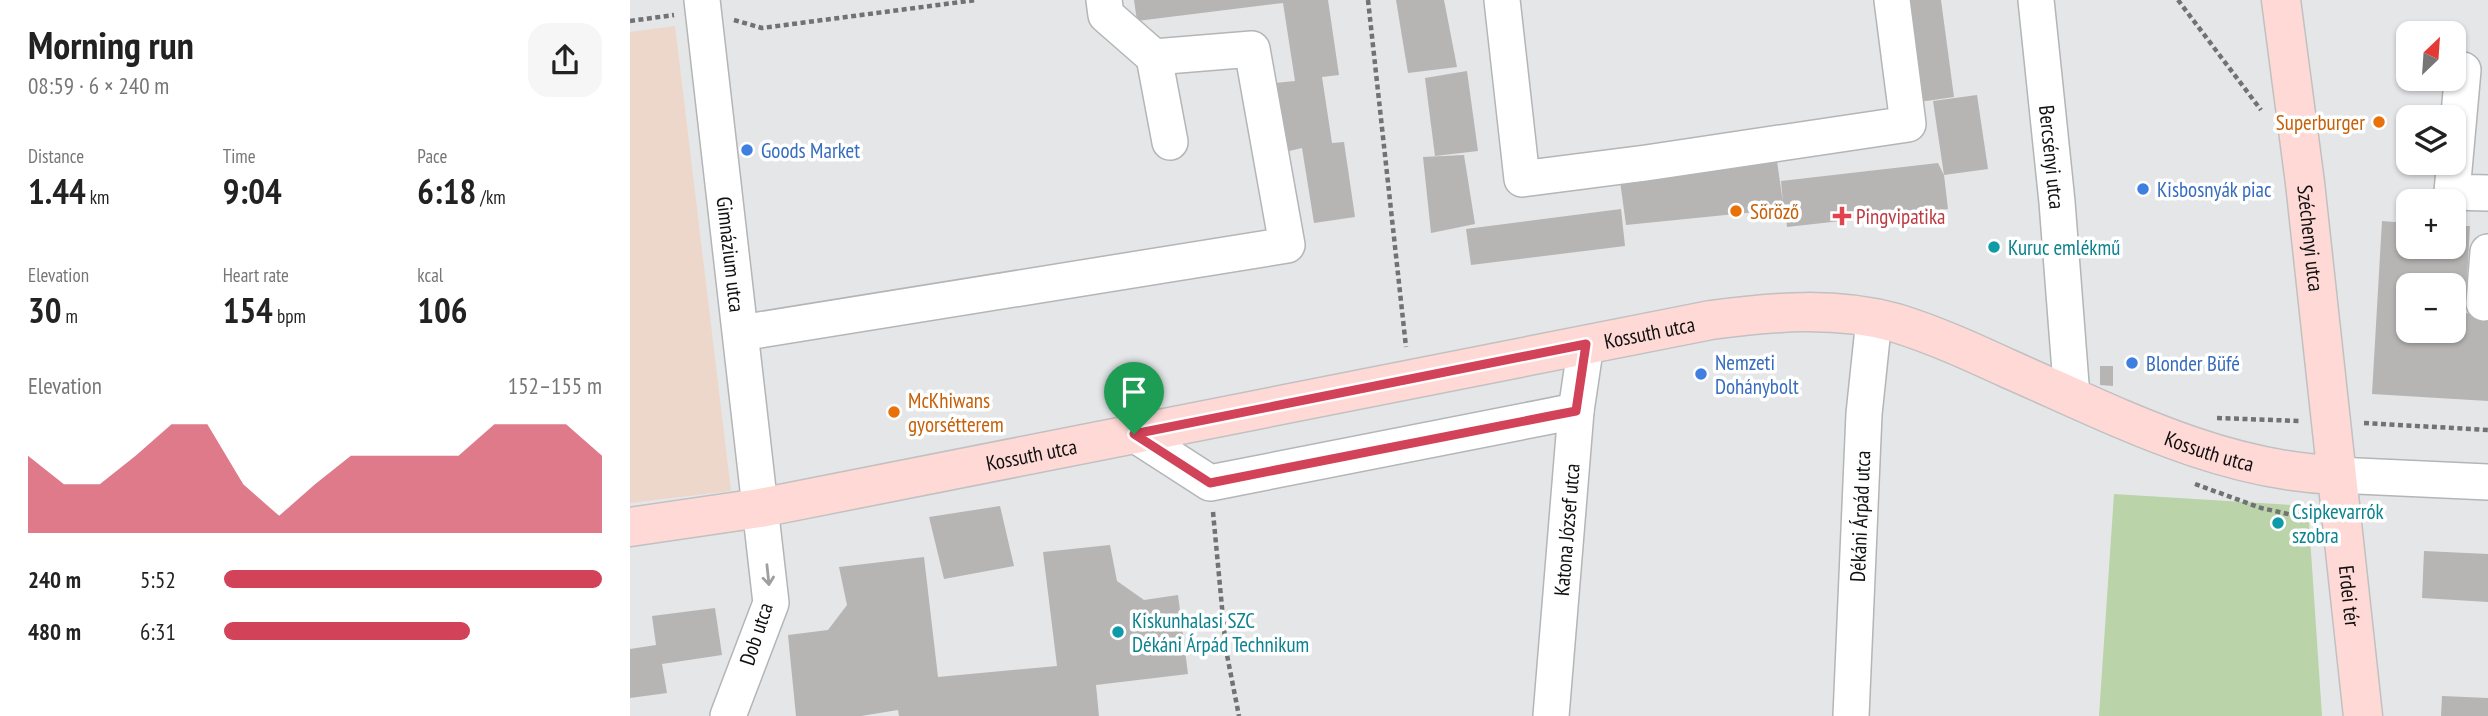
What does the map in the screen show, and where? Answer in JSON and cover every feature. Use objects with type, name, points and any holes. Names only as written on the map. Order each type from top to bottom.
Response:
[{"type":"main road","name":"Széchenyi utca","points":[[2281,0],[2305,183],[2317,421],[2336,475]]},
{"type":"main road","name":"Kossuth utca","points":[[630,527],[760,508],[1586,344],[1711,320],[1777,311],[1835,312],[1895,323],[1954,344],[2072,397],[2220,456],[2255,466],[2336,475]]},
{"type":"main road","name":"Erdei tér","points":[[2336,475],[2363,716]]},
{"type":"street","points":[[1104,0],[1106,15],[1154,57],[1170,142]]},
{"type":"street","points":[[1503,0],[1522,179],[1908,124],[1892,0]]},
{"type":"street","name":"Bercsényi utca","points":[[2036,0],[2057,202],[2072,397]]},
{"type":"street","name":"Gimnázium utca","points":[[702,5],[760,508]]},
{"type":"street","points":[[741,333],[1287,245],[1252,49],[1154,57]]},
{"type":"street","points":[[2461,91],[2452,192],[2488,193]]},
{"type":"street","points":[[2484,303],[2488,252]]},
{"type":"street","name":"Dékáni Árpád utca","points":[[1852,716],[1864,414],[1874,319]]},
{"type":"street","name":"Katona József utca","points":[[1551,716],[1576,411],[1586,344]]},
{"type":"street","points":[[1134,434],[1210,483],[1576,411]]},
{"type":"street","name":"Kossuth utca","points":[[2336,475],[2488,482]]},
{"type":"street","name":"Dob utca","points":[[720,715],[771,603],[760,508]]},
{"type":"path","points":[[630,21],[702,5],[762,28],[976,0]]},
{"type":"path","points":[[1368,0],[1410,379]]},
{"type":"path","points":[[2178,0],[2264,113]]},
{"type":"path","points":[[2211,418],[2488,430]]},
{"type":"path","points":[[1210,483],[1226,650],[1239,716]]},
{"type":"shaded area","points":[[675,26],[731,491],[630,503],[630,32]]},
{"type":"green space","points":[[2114,494],[2291,505],[2309,522],[2322,716],[2099,716]]},
{"type":"building","points":[[1134,0],[1328,0],[1339,75],[1322,77],[1332,143],[1344,142],[1355,217],[1314,223],[1302,148],[1285,152],[1275,83],[1295,81],[1283,3],[1137,21]]},
{"type":"building","points":[[1396,0],[1444,0],[1457,67],[1408,73]]},
{"type":"building","points":[[1898,0],[1941,0],[1954,97],[1912,103]]},
{"type":"building","points":[[1467,71],[1478,151],[1435,156],[1425,78]]},
{"type":"building","points":[[1977,95],[1988,169],[1944,175],[1933,101]]},
{"type":"building","points":[[1464,155],[1475,224],[1431,233],[1423,157]]},
{"type":"building","points":[[1777,161],[1783,203],[1781,181],[1938,163],[1944,175],[1948,209],[1787,227],[1785,209],[1626,225],[1620,181]]},
{"type":"building","points":[[1621,209],[1625,246],[1471,265],[1466,229]]},
{"type":"building","points":[[2382,221],[2396,222],[2396,259],[2466,259],[2466,226],[2470,226],[2466,296],[2466,273],[2396,273],[2396,343],[2466,343],[2466,313],[2488,315],[2488,401],[2372,394]]},
{"type":"building","points":[[2100,366],[2113,366],[2113,386],[2100,385]]},
{"type":"building","points":[[1000,506],[1014,566],[944,579],[929,517]]},
{"type":"building","name":"Kiskunhalasi SZC Dékáni Árpád Technikum","points":[[1110,545],[1117,581],[1144,600],[1178,595],[1188,674],[1096,685],[1099,716],[899,716],[898,710],[861,716],[796,716],[788,635],[828,630],[847,605],[839,567],[924,557],[938,677],[1057,666],[1043,552]]},
{"type":"building","points":[[2424,551],[2488,554],[2488,602],[2422,598]]},
{"type":"building","points":[[715,608],[722,655],[662,664],[667,693],[630,698],[630,649],[656,645],[652,616]]},
{"type":"building","points":[[2442,696],[2488,698],[2488,716],[2441,716]]},
{"type":"place","name":"Superburger","points":[[2379,122]]},
{"type":"place","name":"Goods Market","points":[[747,150]]},
{"type":"place","name":"Kisbosnyák piac","points":[[2143,189]]},
{"type":"place","name":"Söröző","points":[[1736,211]]},
{"type":"place","name":"Pingvipatika","points":[[1842,216]]},
{"type":"place","name":"Kuruc emlékmű","points":[[1994,247]]},
{"type":"place","name":"Blonder Büfé","points":[[2132,363]]},
{"type":"place","name":"Nemzeti Dohánybolt","points":[[1701,374]]},
{"type":"place","name":"McKhiwans gyorsétterem","points":[[894,412]]},
{"type":"place","name":"Csipkevarrók szobra","points":[[2278,523]]},
{"type":"place","name":"Kiskunhalasi SZC Dékáni Árpád Technikum","points":[[1118,632]]},
{"type":"route","points":[[1586,344],[1576,411],[1210,483],[1134,434],[1586,344]]}]
